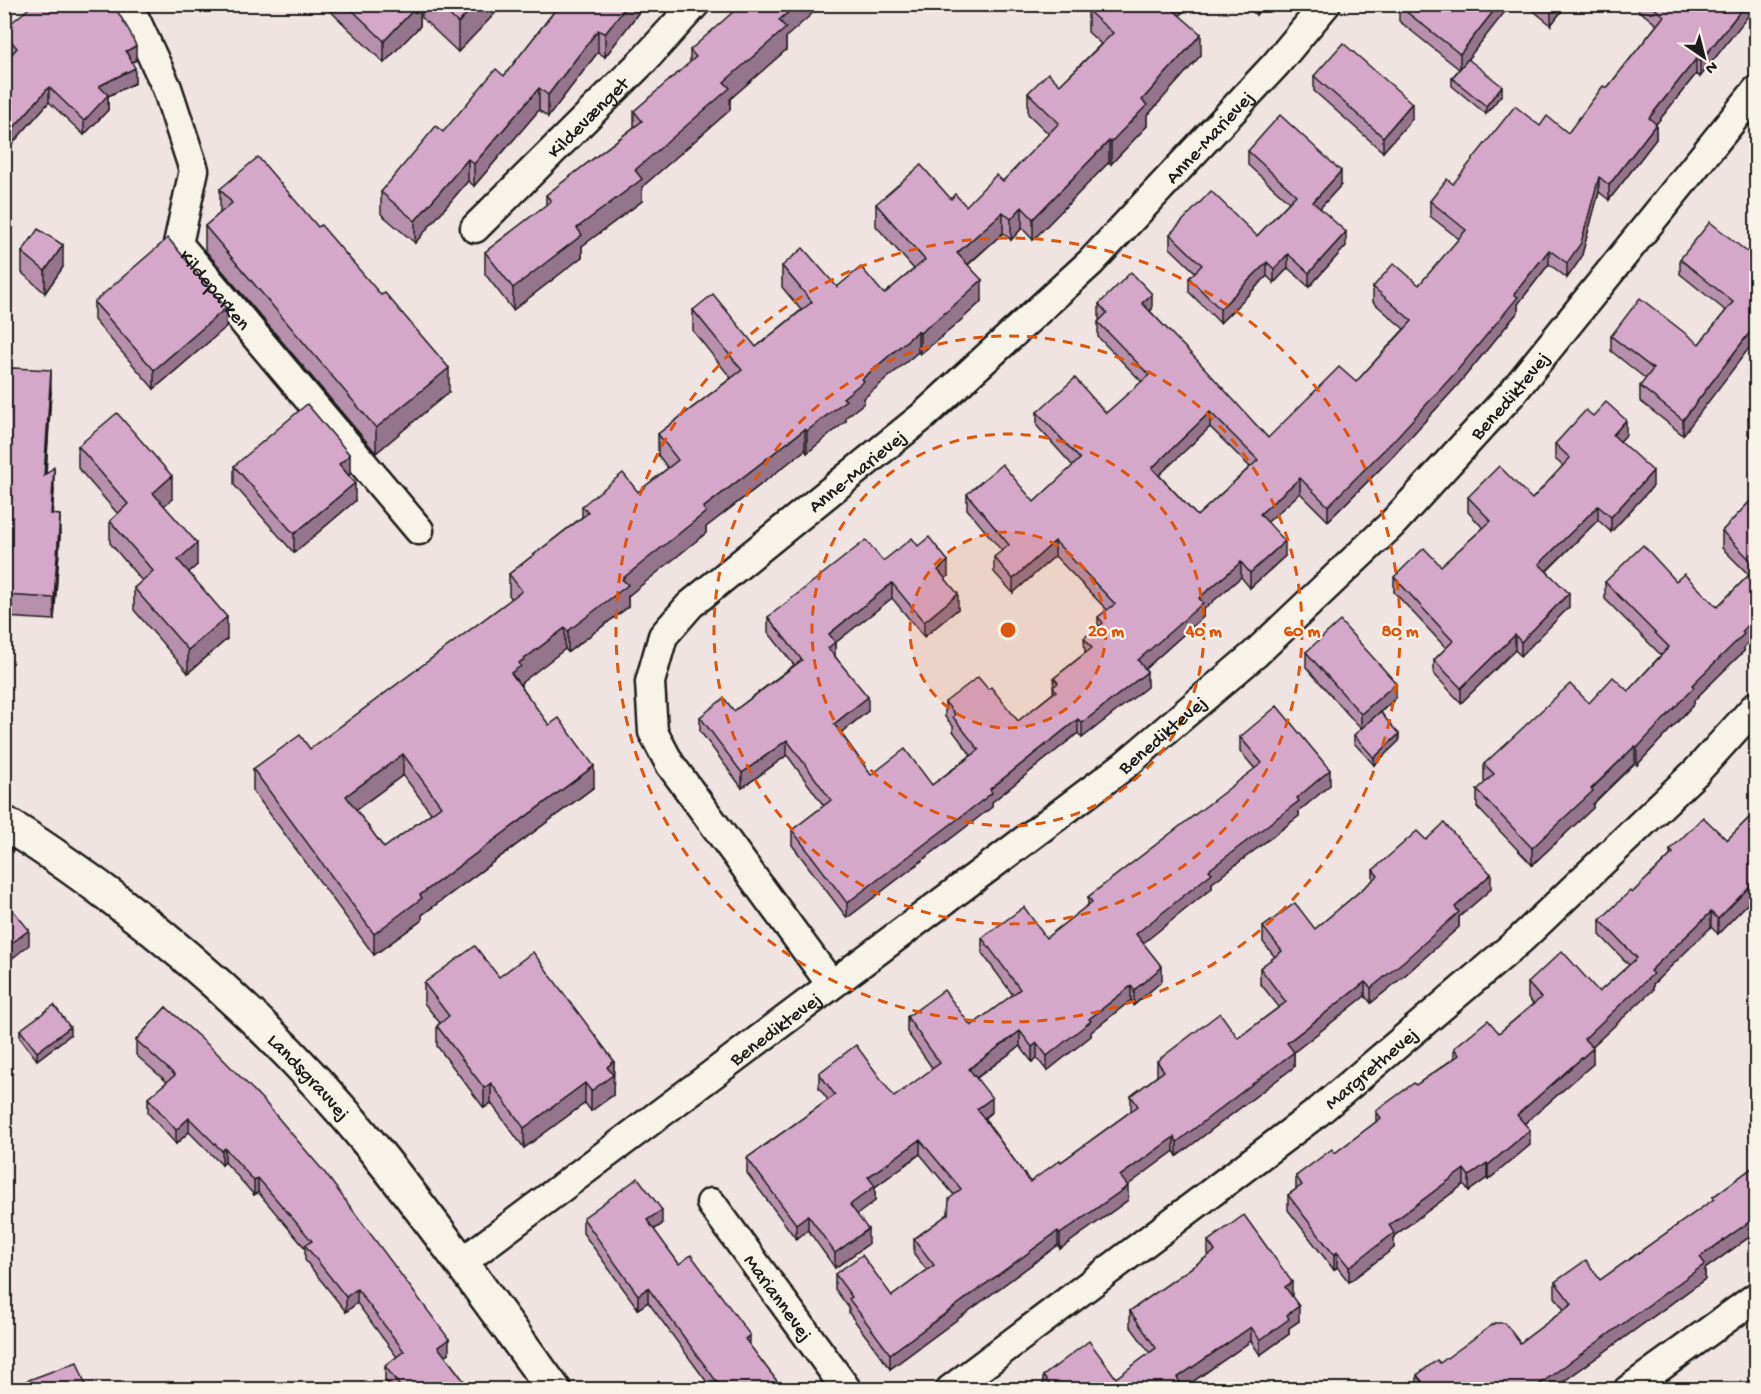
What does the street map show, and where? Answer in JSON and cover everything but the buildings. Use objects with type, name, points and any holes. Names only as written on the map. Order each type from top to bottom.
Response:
[{"type":"street","name":"Kildeparken","points":[[123,4],[136,21],[166,88],[194,170],[178,244],[419,530]]},
{"type":"street","name":"Kildevænget","points":[[475,228],[645,59],[695,4]]},
{"type":"street","name":"Anne-Marievej","points":[[831,984],[670,764],[653,732],[650,682],[663,636],[690,605],[923,416],[1091,262],[1276,64],[1326,4]]},
{"type":"street","name":"Benediktevej","points":[[461,1263],[1125,765],[1255,654],[1384,531],[1513,392],[1756,91]]},
{"type":"street","name":"Margrethevej","points":[[950,1389],[1336,1097],[1520,940],[1697,771],[1756,706]]},
{"type":"street","name":"Landsgravvej","points":[[4,823],[47,848],[128,910],[231,995],[299,1064],[374,1149],[554,1389]]},
{"type":"street","name":"Mariannevej","points":[[711,1203],[847,1389]]},
{"type":"street","points":[[1628,1389],[1756,1298]]}]
